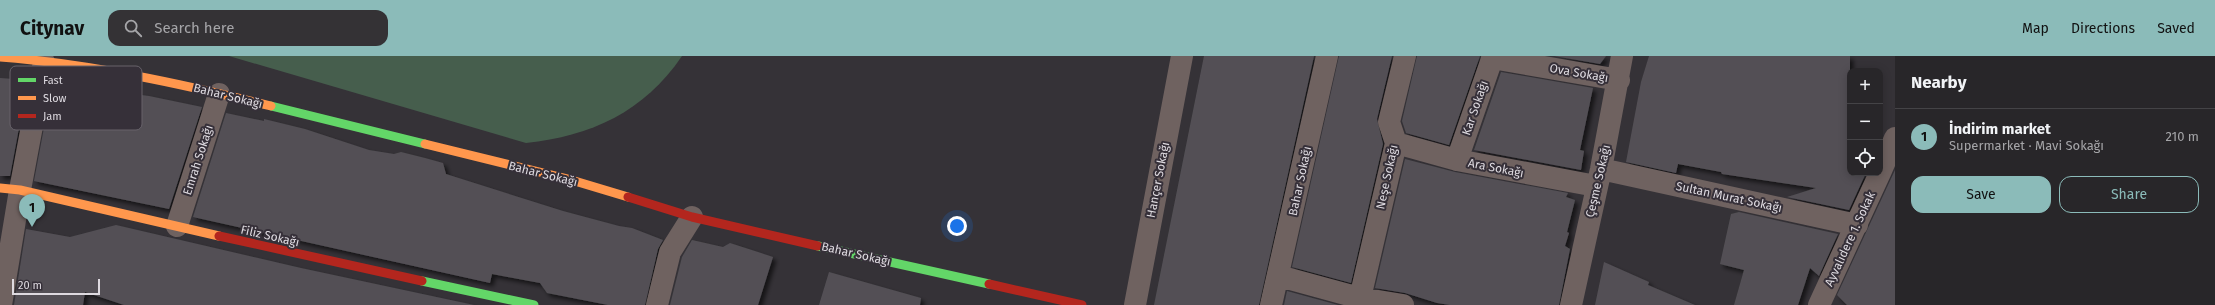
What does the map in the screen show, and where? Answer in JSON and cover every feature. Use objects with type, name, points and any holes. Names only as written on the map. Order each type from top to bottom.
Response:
[{"type":"street","name":"Hançer Sokağı","points":[[1135,305],[1182,56]]},
{"type":"street","name":"Bahar Sokağı","points":[[1271,305],[1279,276],[1327,56]]},
{"type":"street","name":"Neşe Sokağı","points":[[1360,298],[1396,143],[1389,122],[1405,56]]},
{"type":"street","name":"Çeşme Sokağı","points":[[1571,305],[1619,80],[1622,56]]},
{"type":"street","name":"Bahar Sokağı","points":[[0,57],[70,66]]},
{"type":"street","name":"Ova Sokağı","points":[[1493,57],[1619,80]]},
{"type":"street","name":"Kar Sokağı","points":[[1457,160],[1493,57]]},
{"type":"street","points":[[43,66],[44,62]]},
{"type":"street","name":"Bahar Sokağı","points":[[142,77],[179,83],[568,179],[692,217],[1082,305]]},
{"type":"street","name":"Emrah Sokağı","points":[[176,226],[219,94]]},
{"type":"street","points":[[1,305],[10,189],[26,130]]},
{"type":"street","name":"Ayvalıdere 1. Sokak","points":[[1883,166],[1895,138]]},
{"type":"street","name":"Ara Sokağı","points":[[1396,143],[1457,160],[1599,177]]},
{"type":"street","name":"Ayvalıdere 1. Sokak","points":[[1819,305],[1879,176]]},
{"type":"street","name":"Sultan Murat Sokağı","points":[[1599,177],[1857,225]]},
{"type":"street","name":"Filiz Sokağı","points":[[10,189],[304,256],[534,305]]},
{"type":"street","points":[[657,305],[670,252],[692,217]]},
{"type":"street","points":[[1279,276],[1360,298],[1403,305]]},
{"type":"green space","points":[[229,56],[682,56],[667,76],[651,92],[614,118],[594,127],[572,134],[550,140],[526,143]]},
{"type":"building","points":[[1204,56],[1314,56],[1259,305],[1154,305]]},
{"type":"building","points":[[1339,56],[1392,56],[1377,119],[1383,144],[1351,283],[1292,267]]},
{"type":"building","points":[[1417,56],[1480,56],[1449,145],[1406,133],[1402,121]]},
{"type":"building","points":[[1554,56],[1606,56],[1600,64]]},
{"type":"building","points":[[1649,56],[1850,56],[1850,68],[1847,68],[1847,176],[1865,176],[1849,210],[1787,197],[1816,188],[1722,174],[1721,172],[1678,164],[1676,173],[1626,162],[1641,82]]},
{"type":"building","points":[[1501,72],[1593,88],[1580,150],[1584,151],[1581,170],[1474,150]]},
{"type":"building","points":[[0,78],[10,79],[10,130],[19,130],[10,176],[0,176]]},
{"type":"building","points":[[142,95],[202,107],[169,209],[34,181],[44,130],[142,130]]},
{"type":"building","points":[[226,113],[264,121],[264,119],[305,129],[369,150],[394,154],[401,152],[443,163],[446,174],[563,211],[632,228],[663,240],[658,249],[645,305],[608,305],[547,293],[540,283],[492,274],[490,283],[193,217]]},
{"type":"building","points":[[1405,159],[1455,172],[1568,193],[1566,197],[1575,200],[1567,232],[1569,233],[1565,246],[1570,249],[1559,305],[1450,305],[1437,303],[1405,293],[1375,288]]},
{"type":"building","points":[[1895,170],[1895,305],[1847,305],[1837,295]]},
{"type":"building","points":[[1739,212],[1838,234],[1819,276],[1810,268],[1798,305],[1734,305],[1744,270],[1720,264],[1731,214]]},
{"type":"building","points":[[116,225],[301,268],[474,305],[124,305],[85,292],[83,305],[14,305],[26,229],[70,237]]},
{"type":"building","points":[[692,240],[723,247],[730,243],[773,257],[758,305],[670,305],[682,257]]},
{"type":"building","points":[[1604,262],[1649,282],[1648,285],[1695,305],[1595,305]]},
{"type":"building","points":[[829,272],[921,298],[920,305],[819,305]]},
{"type":"building","points":[[1287,291],[1338,305],[1284,305]]},
{"type":"traffic: fast","points":[[271,106],[425,144]]},
{"type":"traffic: fast","points":[[818,246],[989,284]]},
{"type":"traffic: fast","points":[[422,281],[534,305]]},
{"type":"traffic: slow","points":[[0,57],[75,66]]},
{"type":"traffic: slow","points":[[142,77],[271,106]]},
{"type":"traffic: slow","points":[[425,144],[568,179],[628,197]]},
{"type":"traffic: slow","points":[[0,188],[20,190],[219,236]]},
{"type":"traffic: jam","points":[[628,197],[692,217],[818,246]]},
{"type":"traffic: jam","points":[[219,236],[422,281]]},
{"type":"traffic: jam","points":[[989,284],[1082,305]]},
{"type":"place","name":"İndirim market","points":[[32,227]]}]
